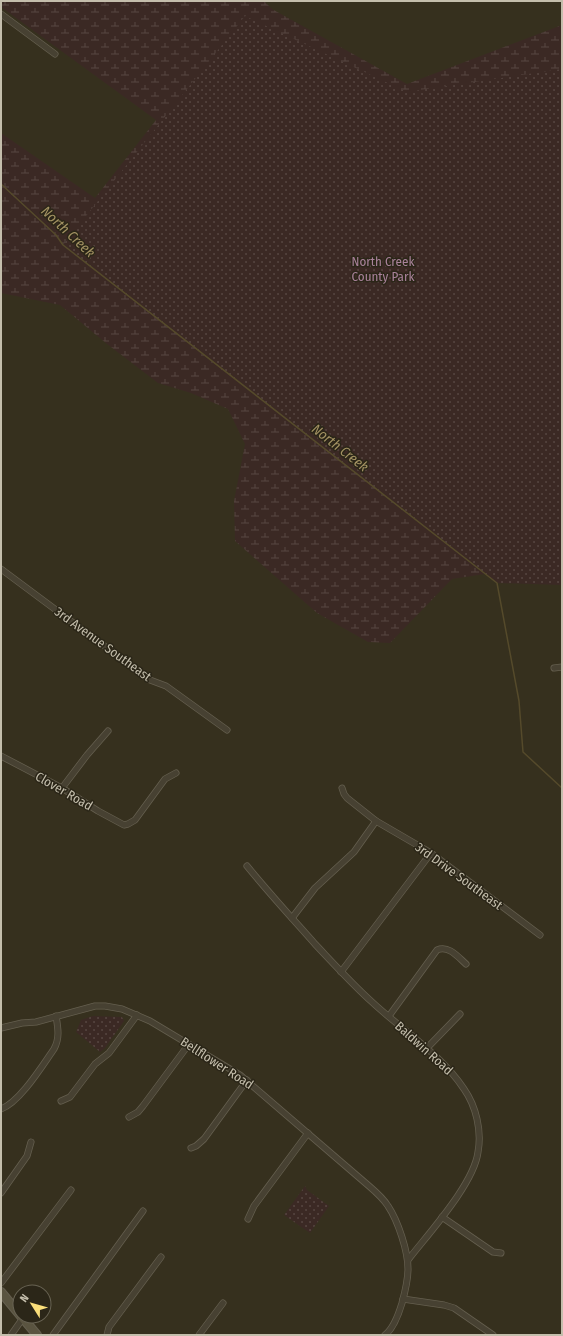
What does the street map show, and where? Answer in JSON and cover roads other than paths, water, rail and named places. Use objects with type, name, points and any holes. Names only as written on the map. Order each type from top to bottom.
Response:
[{"type":"street","points":[[1,14],[55,54]]},
{"type":"street","name":"3rd Avenue Southeast","points":[[1,570],[150,680],[166,686],[227,730]]},
{"type":"street","points":[[554,668],[562,667]]},
{"type":"street","points":[[62,788],[87,755],[108,731]]},
{"type":"street","name":"Clover Road","points":[[1,756],[62,788],[120,823],[128,824],[135,820],[165,779],[176,773]]},
{"type":"street","name":"3rd Drive Southeast","points":[[342,788],[347,798],[376,821],[431,853],[540,936]]},
{"type":"street","points":[[292,918],[315,888],[354,852],[376,821]]},
{"type":"street","points":[[341,972],[431,853]]},
{"type":"street","name":"Baldwin Road","points":[[247,866],[271,896],[341,972],[371,1002],[427,1048],[454,1076],[469,1097],[475,1112],[479,1135],[478,1153],[473,1171],[442,1217],[408,1260]]},
{"type":"street","points":[[389,1016],[437,950],[447,948],[466,964]]},
{"type":"street","name":"Bellflower Road","points":[[1,1028],[36,1022],[95,1006],[115,1008],[150,1021],[234,1070],[369,1186],[385,1202],[391,1211],[397,1224],[408,1260]]},
{"type":"street","points":[[427,1048],[460,1014]]},
{"type":"street","points":[[61,1101],[70,1097],[95,1064],[109,1053],[137,1015]]},
{"type":"street","points":[[1,1109],[7,1107],[21,1095],[56,1045],[58,1035],[56,1016]]},
{"type":"street","points":[[129,1117],[138,1112],[143,1106],[189,1044]]},
{"type":"street","points":[[191,1148],[196,1146],[204,1139],[246,1080]]},
{"type":"street","points":[[248,1219],[254,1206],[308,1133]]},
{"type":"street","points":[[1,1193],[27,1156],[31,1142]]},
{"type":"street","points":[[1,1283],[71,1190]]},
{"type":"street","points":[[53,1335],[143,1211]]},
{"type":"street","points":[[442,1217],[493,1252],[501,1254]]},
{"type":"street","points":[[107,1335],[109,1327],[161,1257]]},
{"type":"street","points":[[389,1334],[403,1299],[408,1271],[408,1260]]},
{"type":"street","points":[[1,1292],[12,1305]]},
{"type":"street","points":[[403,1299],[444,1305],[454,1308],[492,1335]]},
{"type":"street","points":[[199,1335],[223,1303]]},
{"type":"street","points":[[11,1335],[17,1324]]},
{"type":"street","points":[[28,1324],[37,1335]]},
{"type":"waterway","name":"North Creek","points":[[1,184],[56,235],[63,245],[497,583],[519,701],[523,752],[562,788]]},
{"type":"park label","name":"North Creek County Park","points":[[383,268]]}]
